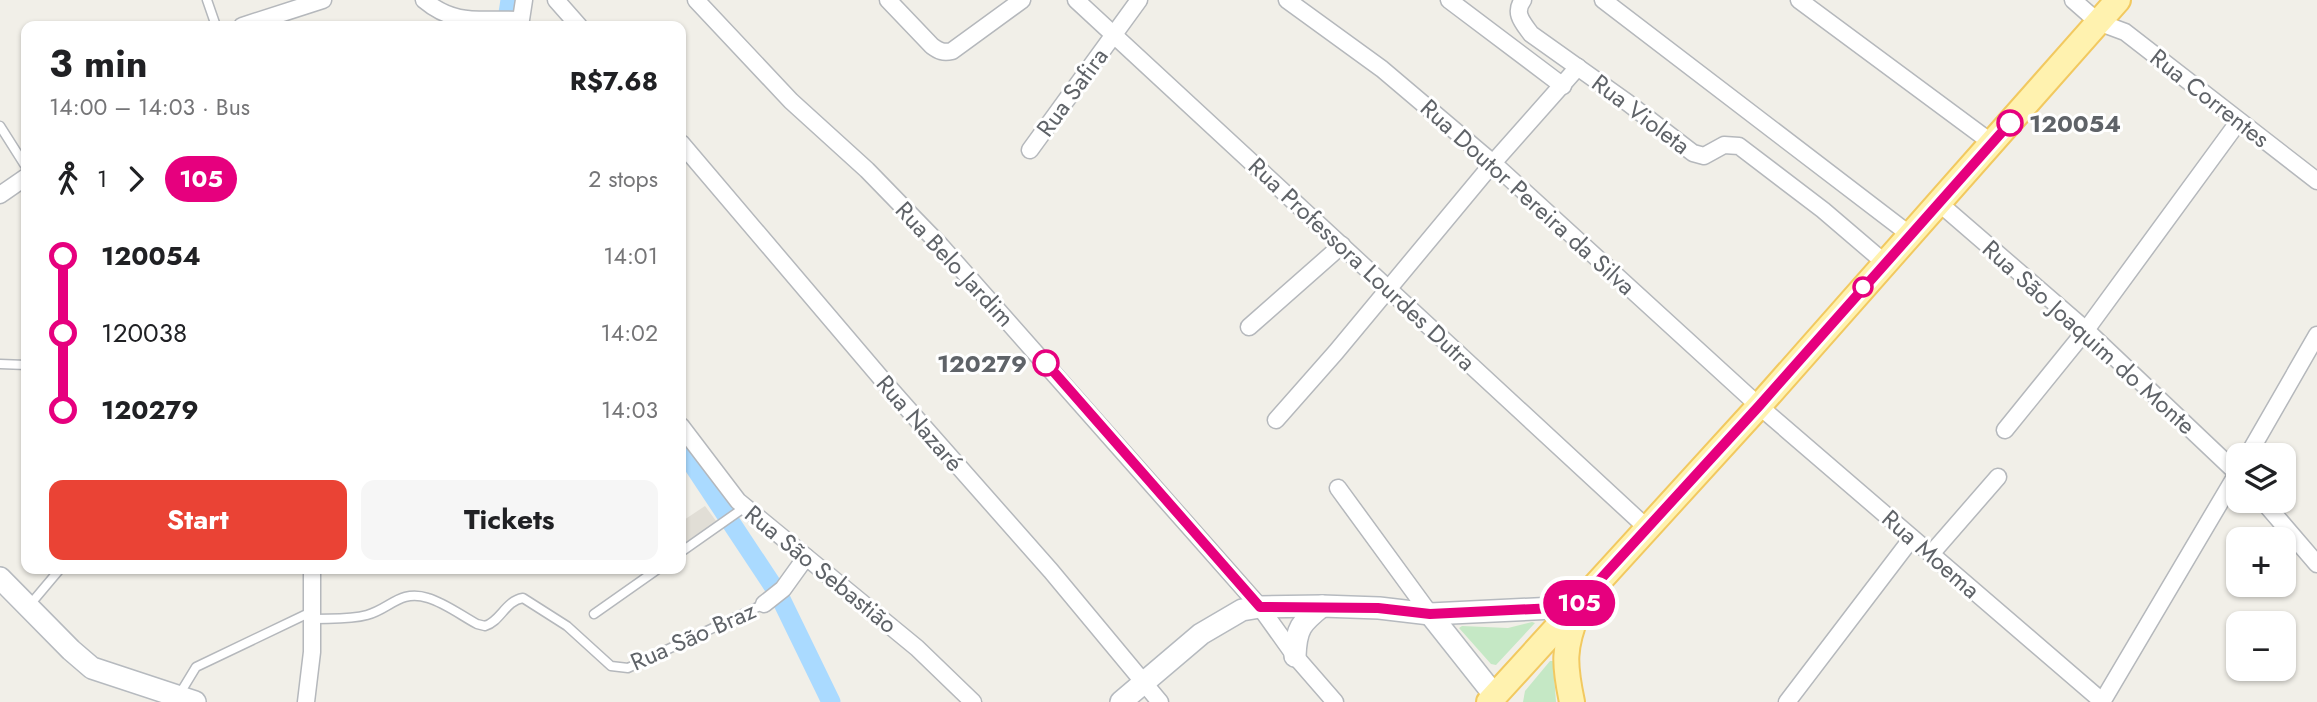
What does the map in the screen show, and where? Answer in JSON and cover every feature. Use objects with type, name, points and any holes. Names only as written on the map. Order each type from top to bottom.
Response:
[{"type":"main road","points":[[1496,700],[1580,602],[1759,406],[2118,0]]},
{"type":"main road","points":[[1572,702],[1565,665],[1567,637],[1580,602]]},
{"type":"street","points":[[258,21],[323,0]]},
{"type":"street","points":[[424,0],[449,16],[467,20],[512,21],[524,0]]},
{"type":"street","points":[[556,0],[575,21]]},
{"type":"street","name":"Rua Belo Jardim","points":[[696,0],[791,101],[867,170],[942,246],[1260,607],[1295,656],[1335,702]]},
{"type":"street","points":[[888,0],[940,52],[952,51],[1022,0]]},
{"type":"street","name":"Rua Professora Lourdes Dutra","points":[[1076,0],[1647,528]]},
{"type":"street","name":"Rua Safira","points":[[1030,150],[1139,0]]},
{"type":"street","name":"Rua Doutor Pereira da Silva","points":[[1287,0],[1382,69],[1493,163],[1759,406]]},
{"type":"street","points":[[1449,0],[1571,77]]},
{"type":"street","name":"Rua Violeta","points":[[1523,0],[1518,14],[1522,22],[1571,77],[1693,153],[1704,156],[1724,145],[1739,146],[1823,210],[1885,263]]},
{"type":"street","points":[[1603,0],[1909,234]]},
{"type":"street","points":[[1799,0],[1992,143]]},
{"type":"street","name":"Rua Correntes","points":[[2073,0],[2098,22],[2125,32],[2317,181]]},
{"type":"street","name":"Rua Violeta","points":[[1276,420],[1493,163],[1571,77]]},
{"type":"street","points":[[2005,430],[2087,330],[2239,121]]},
{"type":"street","name":"Rua Nazaré","points":[[686,149],[892,391],[1051,571],[1160,702]]},
{"type":"street","points":[[0,195],[21,180]]},
{"type":"street","name":"Rua São Joaquim do Monte","points":[[1939,203],[2087,330],[2226,462]]},
{"type":"street","points":[[1249,327],[1342,245]]},
{"type":"street","points":[[2255,443],[2317,335]]},
{"type":"street","name":"Rua Moema","points":[[1759,406],[2102,702]]},
{"type":"street","name":"Rua São Sebastião","points":[[686,433],[725,487],[745,507],[917,648],[973,702]]},
{"type":"street","points":[[1931,554],[1998,477]]},
{"type":"street","points":[[1338,488],[1496,700]]},
{"type":"street","points":[[2102,702],[2226,493]]},
{"type":"street","points":[[2273,513],[2317,564]]},
{"type":"street","points":[[1787,702],[1912,538]]},
{"type":"street","name":"Rua São Braz","points":[[764,604],[783,589],[806,557]]},
{"type":"street","points":[[306,702],[312,652],[312,574]]},
{"type":"street","points":[[0,578],[71,650],[92,667],[154,696],[187,699]]},
{"type":"street","points":[[1121,702],[1201,634],[1242,610],[1322,606],[1378,608],[1430,614],[1580,602]]},
{"type":"street","points":[[1295,656],[1295,639],[1299,628],[1303,621],[1322,606]]},
{"type":"lane","points":[[207,0],[214,21]]},
{"type":"lane","points":[[0,127],[21,159]]},
{"type":"lane","points":[[0,364],[21,365]]},
{"type":"lane","points":[[686,548],[745,507]]},
{"type":"lane","points":[[28,607],[56,574]]},
{"type":"lane","points":[[594,614],[651,574]]},
{"type":"lane","name":"Rua São Braz","points":[[187,699],[196,667],[312,615],[353,618],[370,614],[397,599],[415,596],[429,598],[485,626],[498,618],[510,603],[523,598],[567,626],[611,666],[628,668],[764,604]]},
{"type":"shaded area","points":[[705,506],[719,525],[686,545],[686,519]]},
{"type":"green space","points":[[1535,623],[1496,665],[1491,664],[1459,628],[1508,628]]},
{"type":"green space","points":[[1550,661],[1553,661],[1556,702],[1523,702],[1525,691]]},
{"type":"waterway","points":[[507,21],[510,0]]},
{"type":"waterway","points":[[686,455],[779,595],[831,702]]},
{"type":"bus line","name":"105","points":[[1046,363],[1260,607],[1378,608],[1430,614],[1575,607],[1759,406],[2010,123]]},
{"type":"place","name":"120054","points":[[2010,123]]},
{"type":"place","name":"120279","points":[[1046,363]]}]
